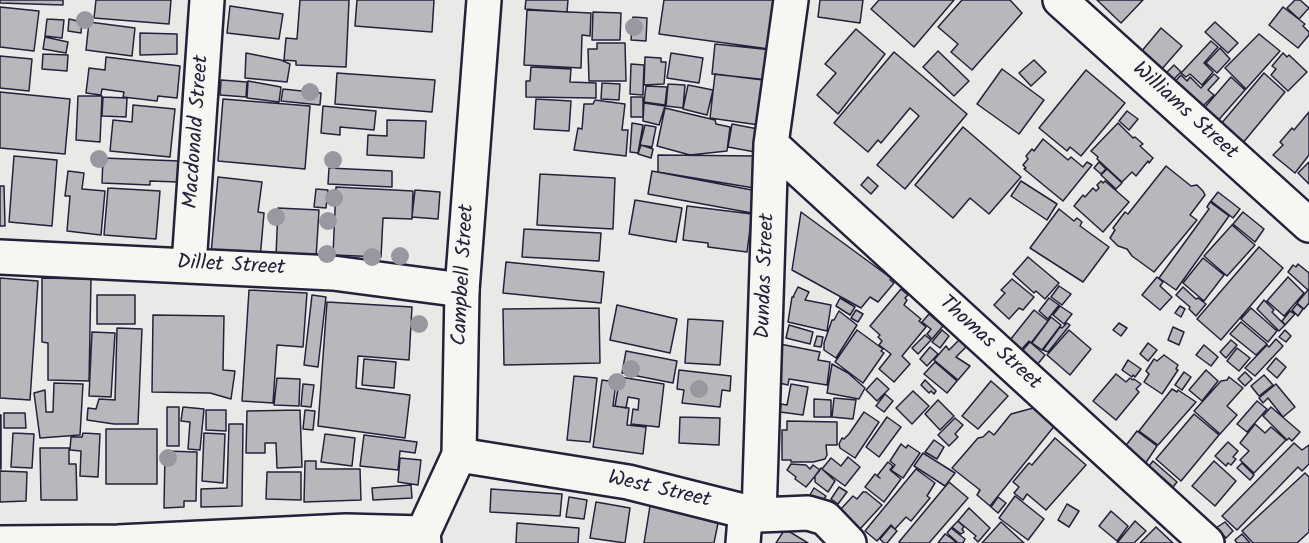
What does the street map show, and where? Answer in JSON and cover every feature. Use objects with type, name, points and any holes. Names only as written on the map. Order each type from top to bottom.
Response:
[{"type":"street","name":"Macdonald Street","points":[[189,265],[207,0]]},
{"type":"street","name":"Campbell Street","points":[[424,538],[459,455],[462,290],[484,0]]},
{"type":"street","name":"Dundas Street","points":[[759,515],[771,144],[791,0]]},
{"type":"street","name":"Williams Street","points":[[1060,0],[1309,225]]},
{"type":"street","name":"Thomas Street","points":[[771,144],[1207,543]]},
{"type":"street","name":"Dillet Street","points":[[0,257],[333,273],[462,290]]},
{"type":"street","name":"West Street","points":[[459,455],[628,482],[759,515],[808,513],[825,518],[849,543]]},
{"type":"street","points":[[743,543],[746,518],[759,515]]},
{"type":"street","points":[[0,543],[118,542],[346,531],[424,538]]},
{"type":"building","points":[[0,0],[63,0],[63,5],[0,3]]},
{"type":"building","points":[[96,0],[171,0],[169,24],[94,18]]},
{"type":"building","points":[[300,0],[349,0],[346,67],[296,65],[296,61],[284,60],[286,38],[297,39]]},
{"type":"building","points":[[357,0],[434,0],[432,32],[355,26]]},
{"type":"building","points":[[526,0],[568,0],[567,12],[525,9]]},
{"type":"building","points":[[664,0],[775,0],[769,49],[659,34]]},
{"type":"building","points":[[820,0],[863,0],[860,23],[818,17]]},
{"type":"building","points":[[879,0],[954,0],[914,47],[871,9]]},
{"type":"building","points":[[962,0],[1010,0],[1022,13],[972,70],[951,52],[958,44],[938,27]]},
{"type":"building","points":[[1097,0],[1143,0],[1121,23]]},
{"type":"building","points":[[1295,0],[1300,0],[1309,8],[1299,19],[1287,8]]},
{"type":"building","points":[[230,6],[283,14],[279,39],[227,33]]},
{"type":"building","points":[[0,7],[39,11],[34,51],[0,47]]},
{"type":"building","points":[[1283,7],[1305,24],[1303,26],[1309,32],[1298,48],[1269,25]]},
{"type":"building","points":[[527,10],[591,13],[590,36],[582,35],[581,68],[524,65]]},
{"type":"building","points":[[593,12],[621,13],[620,40],[592,40]]},
{"type":"building","points":[[633,17],[647,18],[646,41],[631,40]]},
{"type":"building","points":[[47,19],[64,20],[62,38],[45,36]]},
{"type":"building","points":[[69,19],[82,22],[81,33],[68,31]]},
{"type":"building","points":[[89,22],[135,28],[132,56],[86,50]]},
{"type":"building","points":[[1215,22],[1238,43],[1228,53],[1205,32]]},
{"type":"building","points":[[1161,28],[1182,46],[1161,70],[1141,52]]},
{"type":"building","points":[[856,29],[885,54],[838,114],[817,95],[836,73],[825,64]]},
{"type":"building","points":[[140,33],[177,34],[177,54],[140,55]]},
{"type":"building","points":[[1259,34],[1280,51],[1246,89],[1225,68]]},
{"type":"building","points":[[45,37],[68,42],[66,53],[43,49]]},
{"type":"building","points":[[1211,41],[1218,47],[1204,63],[1213,72],[1202,85],[1190,74],[1186,77],[1181,73]]},
{"type":"building","points":[[597,43],[625,43],[626,81],[589,81],[588,49],[597,49]]},
{"type":"building","points":[[715,44],[772,50],[769,80],[712,74]]},
{"type":"building","points":[[1220,48],[1230,59],[1217,73],[1206,63]]},
{"type":"building","points":[[938,51],[969,81],[954,96],[923,67]]},
{"type":"building","points":[[894,52],[967,114],[905,189],[877,165],[919,116],[910,108],[881,143],[878,140],[868,152],[834,123]]},
{"type":"building","points":[[246,53],[290,64],[287,82],[245,78]]},
{"type":"building","points":[[671,53],[703,58],[699,83],[667,78]]},
{"type":"building","points":[[1283,53],[1287,57],[1289,55],[1307,72],[1288,91],[1271,75],[1276,69],[1272,66]]},
{"type":"building","points":[[43,54],[68,55],[67,71],[42,69]]},
{"type":"building","points":[[0,56],[32,59],[29,91],[0,88]]},
{"type":"building","points":[[106,57],[180,66],[177,98],[158,96],[157,101],[123,97],[124,92],[102,89],[101,95],[86,93],[89,68],[105,70]]},
{"type":"building","points":[[645,57],[661,58],[661,62],[666,62],[664,84],[644,85]]},
{"type":"building","points":[[1034,60],[1046,72],[1031,86],[1019,73]]},
{"type":"building","points":[[631,64],[644,65],[643,95],[630,94]]},
{"type":"building","points":[[1174,65],[1181,72],[1169,84],[1162,77]]},
{"type":"building","points":[[531,67],[571,69],[570,82],[596,83],[596,98],[526,97],[526,81],[530,81]]},
{"type":"building","points":[[1002,69],[1044,100],[1019,134],[977,104]]},
{"type":"building","points":[[1086,70],[1125,103],[1081,156],[1070,147],[1067,151],[1039,128]]},
{"type":"building","points":[[337,73],[435,80],[432,112],[335,104]]},
{"type":"building","points":[[1264,73],[1285,92],[1237,150],[1215,131]]},
{"type":"building","points":[[715,74],[771,81],[766,126],[710,118]]},
{"type":"building","points":[[1214,74],[1219,78],[1208,90],[1214,95],[1193,116],[1160,98],[1181,75],[1187,81],[1190,77],[1201,88]]},
{"type":"building","points":[[1231,77],[1245,90],[1207,133],[1193,121]]},
{"type":"building","points":[[221,80],[247,82],[246,97],[220,95]]},
{"type":"building","points":[[248,81],[281,87],[279,102],[247,98]]},
{"type":"building","points":[[602,83],[620,84],[619,100],[601,99]]},
{"type":"building","points":[[668,84],[685,85],[683,108],[666,106]]},
{"type":"building","points":[[688,85],[713,90],[707,115],[683,109]]},
{"type":"building","points":[[646,86],[667,87],[665,105],[644,102]]},
{"type":"building","points":[[283,89],[321,93],[320,105],[281,101]]},
{"type":"building","points":[[0,92],[70,99],[65,154],[0,148]]},
{"type":"building","points":[[78,96],[102,96],[100,142],[76,140]]},
{"type":"building","points":[[103,97],[127,98],[126,117],[102,116]]},
{"type":"building","points":[[631,97],[643,97],[643,117],[631,117]]},
{"type":"building","points":[[223,99],[310,106],[305,169],[218,161]]},
{"type":"building","points":[[536,99],[571,101],[569,131],[534,129]]},
{"type":"building","points":[[595,100],[625,104],[622,130],[628,130],[626,156],[574,150],[578,128],[582,129],[584,104],[593,104]]},
{"type":"building","points":[[644,103],[665,106],[659,125],[643,121]]},
{"type":"building","points":[[133,105],[175,109],[170,157],[110,151],[113,120],[132,122]]},
{"type":"building","points":[[323,106],[376,111],[374,130],[340,127],[340,135],[321,133]]},
{"type":"building","points":[[665,108],[715,120],[716,124],[730,127],[727,151],[690,155],[657,146]]},
{"type":"building","points":[[1127,111],[1138,119],[1129,130],[1119,121]]},
{"type":"building","points":[[1309,112],[1309,155],[1295,173],[1273,155],[1283,145],[1280,142]]},
{"type":"building","points":[[387,120],[426,121],[424,158],[367,155],[368,135],[387,136]]},
{"type":"building","points":[[632,123],[643,125],[638,153],[630,152]]},
{"type":"building","points":[[1118,123],[1133,138],[1135,137],[1143,144],[1140,146],[1153,158],[1136,176],[1132,172],[1122,182],[1091,151]]},
{"type":"building","points":[[732,124],[758,129],[755,152],[728,147]]},
{"type":"building","points":[[645,125],[656,127],[652,147],[640,145]]},
{"type":"building","points":[[963,127],[1021,177],[989,214],[970,198],[953,218],[915,185]]},
{"type":"building","points":[[1043,139],[1068,160],[1071,157],[1083,167],[1087,162],[1092,165],[1063,201],[1024,169],[1026,168],[1023,165],[1028,159],[1026,156],[1032,149],[1034,151]]},
{"type":"building","points":[[641,145],[653,149],[651,158],[638,154]]},
{"type":"building","points":[[658,155],[757,156],[754,188],[658,172]]},
{"type":"building","points":[[14,156],[57,160],[52,226],[9,222]]},
{"type":"building","points":[[103,158],[179,161],[178,182],[150,181],[150,185],[102,183]]},
{"type":"building","points":[[1099,162],[1106,169],[1101,174],[1094,168]]},
{"type":"building","points":[[1309,162],[1309,184],[1298,173]]},
{"type":"building","points":[[1166,166],[1191,186],[1197,185],[1205,195],[1190,215],[1197,220],[1154,272],[1110,238],[1115,230],[1113,228],[1125,212],[1128,214]]},
{"type":"building","points":[[329,168],[392,171],[392,187],[328,184]]},
{"type":"building","points":[[1107,169],[1122,183],[1116,189],[1101,175]]},
{"type":"building","points":[[68,171],[84,173],[82,189],[105,191],[101,235],[67,231],[70,196],[65,196]]},
{"type":"building","points":[[652,171],[757,191],[752,213],[648,194]]},
{"type":"building","points":[[540,174],[615,178],[613,229],[537,225]]},
{"type":"building","points":[[218,177],[262,182],[258,212],[264,213],[260,259],[211,254]]},
{"type":"building","points":[[868,177],[878,186],[871,194],[861,185]]},
{"type":"building","points":[[1021,181],[1057,204],[1047,220],[1011,196]]},
{"type":"building","points":[[1101,181],[1103,183],[1105,181],[1129,202],[1103,232],[1074,206],[1093,188],[1096,191]]},
{"type":"building","points":[[0,186],[4,186],[5,226],[0,226]]},
{"type":"building","points":[[336,187],[413,191],[412,219],[383,218],[381,257],[333,255]]},
{"type":"building","points":[[108,188],[160,191],[156,239],[104,235]]},
{"type":"building","points":[[316,189],[328,190],[326,208],[314,207]]},
{"type":"building","points":[[415,190],[440,192],[438,219],[412,217]]},
{"type":"building","points":[[1218,192],[1240,209],[1233,218],[1211,201]]},
{"type":"building","points":[[635,200],[682,208],[676,242],[629,234]]},
{"type":"building","points":[[1210,202],[1229,216],[1176,290],[1159,278],[1209,209],[1207,207]]},
{"type":"building","points":[[687,206],[752,214],[747,252],[708,247],[708,243],[683,240]]},
{"type":"building","points":[[278,208],[319,210],[316,258],[276,256]]},
{"type":"building","points":[[1059,209],[1074,221],[1077,218],[1082,222],[1080,226],[1109,247],[1083,282],[1030,248]]},
{"type":"building","points":[[801,212],[891,278],[890,280],[894,283],[878,302],[870,297],[861,308],[792,270]]},
{"type":"building","points":[[1243,212],[1264,229],[1255,242],[1233,224]]},
{"type":"building","points":[[1232,225],[1255,245],[1227,276],[1204,256]]},
{"type":"building","points":[[524,229],[601,233],[599,261],[522,257]]},
{"type":"building","points":[[1259,247],[1283,268],[1221,340],[1197,319]]},
{"type":"building","points":[[1028,257],[1059,283],[1045,299],[1036,291],[1034,293],[1013,274]]},
{"type":"building","points":[[1203,258],[1224,275],[1204,301],[1183,283]]},
{"type":"building","points":[[506,262],[604,272],[601,303],[503,293]]},
{"type":"building","points":[[1298,264],[1309,273],[1309,303],[1304,309],[1297,303],[1308,290],[1288,272],[1293,265],[1296,267]]},
{"type":"building","points":[[1157,277],[1163,282],[1160,286],[1172,297],[1160,310],[1142,295]]},
{"type":"building","points":[[1288,277],[1304,293],[1284,316],[1267,301]]},
{"type":"building","points":[[0,278],[38,281],[30,400],[0,398]]},
{"type":"building","points":[[42,278],[91,279],[89,381],[48,380],[48,343],[42,342]]},
{"type":"building","points":[[1012,279],[1034,297],[1023,310],[1019,308],[1009,319],[994,305],[1005,293],[1001,290]]},
{"type":"building","points":[[1059,286],[1071,294],[1062,305],[1051,297]]},
{"type":"building","points":[[798,287],[809,292],[805,300],[831,305],[827,331],[788,322],[793,297]]},
{"type":"building","points":[[1183,287],[1196,299],[1206,304],[1196,316],[1189,309],[1190,307],[1176,295]]},
{"type":"building","points":[[901,289],[908,295],[904,305],[921,319],[919,321],[926,327],[902,356],[910,364],[894,382],[879,369],[891,354],[879,345],[882,341],[878,337],[880,335],[870,326]]},
{"type":"building","points":[[249,290],[307,293],[303,347],[277,345],[273,403],[242,401]]},
{"type":"building","points":[[97,295],[135,295],[135,324],[97,324]]},
{"type":"building","points":[[312,295],[326,297],[318,367],[304,365]]},
{"type":"building","points":[[840,298],[855,307],[850,315],[836,306]]},
{"type":"building","points":[[1049,298],[1059,305],[1048,319],[1039,311]]},
{"type":"building","points":[[1264,300],[1285,325],[1279,331],[1257,309]]},
{"type":"building","points":[[327,302],[412,307],[409,360],[358,356],[356,388],[410,395],[405,438],[318,426]]},
{"type":"building","points":[[1297,304],[1303,309],[1298,316],[1292,310]]},
{"type":"building","points":[[617,305],[677,319],[670,353],[610,340]]},
{"type":"building","points":[[1060,306],[1072,314],[1064,324],[1053,315]]},
{"type":"building","points":[[1180,306],[1185,309],[1181,317],[1175,313]]},
{"type":"building","points":[[599,308],[600,363],[504,365],[503,309]]},
{"type":"building","points":[[1251,308],[1277,331],[1268,342],[1241,319]]},
{"type":"building","points":[[856,310],[863,314],[858,322],[851,318]]},
{"type":"building","points":[[1034,310],[1048,321],[1031,343],[1029,341],[1022,349],[1010,340]]},
{"type":"building","points":[[839,311],[857,325],[836,358],[824,350],[824,343],[832,320]]},
{"type":"building","points":[[1290,311],[1295,314],[1285,325],[1282,321]]},
{"type":"building","points":[[929,314],[943,326],[932,339],[927,334],[931,329],[922,322]]},
{"type":"building","points":[[153,315],[224,316],[223,370],[235,371],[231,399],[210,393],[152,392]]},
{"type":"building","points":[[1051,317],[1061,325],[1042,350],[1032,343]]},
{"type":"building","points":[[688,319],[723,321],[720,365],[685,363]]},
{"type":"building","points":[[1241,322],[1267,344],[1256,355],[1230,334]]},
{"type":"building","points":[[1067,323],[1070,325],[1048,352],[1043,350],[1060,327],[1062,328]]},
{"type":"building","points":[[1119,323],[1127,328],[1121,336],[1113,330]]},
{"type":"building","points":[[789,325],[813,332],[810,344],[786,338]]},
{"type":"building","points":[[1173,327],[1184,332],[1179,345],[1168,340]]},
{"type":"building","points":[[117,328],[142,329],[138,424],[114,424],[87,420],[88,408],[96,409],[99,399],[115,400]]},
{"type":"building","points":[[857,330],[883,349],[881,351],[884,353],[863,383],[835,362]]},
{"type":"building","points":[[942,330],[949,336],[940,348],[932,342]]},
{"type":"building","points":[[1069,330],[1091,349],[1070,375],[1047,355]]},
{"type":"building","points":[[1285,330],[1291,336],[1286,342],[1279,337]]},
{"type":"building","points":[[92,332],[115,333],[111,397],[89,396]]},
{"type":"building","points":[[925,335],[931,340],[918,354],[912,348]]},
{"type":"building","points":[[817,336],[823,337],[821,347],[814,346]]},
{"type":"building","points":[[960,339],[968,345],[956,357],[970,366],[958,380],[934,360],[946,346],[949,350]]},
{"type":"building","points":[[1276,339],[1283,346],[1255,376],[1245,368]]},
{"type":"building","points":[[1231,340],[1237,345],[1226,358],[1220,352]]},
{"type":"building","points":[[1030,342],[1045,355],[1037,365],[1021,352]]},
{"type":"building","points":[[1148,343],[1157,350],[1148,361],[1140,354]]},
{"type":"building","points":[[780,344],[820,352],[818,360],[830,362],[827,385],[789,379],[788,385],[770,381]]},
{"type":"building","points":[[1204,345],[1218,357],[1211,366],[1196,355]]},
{"type":"building","points":[[930,347],[938,354],[927,366],[920,359]]},
{"type":"building","points":[[1237,348],[1250,358],[1239,371],[1227,361]]},
{"type":"building","points":[[626,351],[677,361],[673,383],[622,373]]},
{"type":"building","points":[[1164,355],[1178,365],[1176,369],[1178,370],[1162,394],[1144,382],[1149,374],[1146,371],[1154,359],[1157,361]]},
{"type":"building","points":[[1276,358],[1286,367],[1277,378],[1267,369]]},
{"type":"building","points":[[364,359],[396,362],[394,388],[362,385]]},
{"type":"building","points":[[1128,360],[1141,369],[1135,377],[1122,370]]},
{"type":"building","points":[[935,362],[957,381],[947,393],[924,374]]},
{"type":"building","points":[[832,364],[848,373],[865,388],[859,399],[827,393]]},
{"type":"building","points":[[679,370],[731,376],[730,391],[722,390],[720,407],[682,403],[684,390],[677,389]]},
{"type":"building","points":[[1206,370],[1218,381],[1202,401],[1189,390]]},
{"type":"building","points":[[1184,372],[1191,377],[1182,390],[1175,385]]},
{"type":"building","points":[[1245,372],[1252,379],[1245,386],[1238,379]]},
{"type":"building","points":[[1116,374],[1126,382],[1130,378],[1141,384],[1136,389],[1139,392],[1116,420],[1093,401]]},
{"type":"building","points":[[1264,375],[1273,385],[1259,396],[1251,386]]},
{"type":"building","points":[[574,376],[597,378],[590,442],[567,440]]},
{"type":"building","points":[[620,377],[664,384],[659,427],[631,424],[633,409],[638,410],[639,399],[628,397],[626,408],[615,406]]},
{"type":"building","points":[[1229,377],[1243,388],[1227,406],[1237,415],[1220,434],[1194,411],[1221,381]]},
{"type":"building","points":[[277,378],[300,379],[299,406],[274,405]]},
{"type":"building","points":[[877,378],[889,389],[877,401],[866,390]]},
{"type":"building","points":[[602,380],[616,382],[613,406],[629,408],[627,425],[646,427],[643,454],[593,447]]},
{"type":"building","points":[[925,380],[936,391],[934,394],[931,391],[929,393],[921,385]]},
{"type":"building","points":[[991,381],[1008,396],[978,429],[962,416]]},
{"type":"building","points":[[54,383],[83,384],[80,435],[40,438],[34,393],[45,390],[46,412],[53,412]]},
{"type":"building","points":[[303,384],[314,385],[311,407],[301,406]]},
{"type":"building","points":[[791,384],[808,387],[803,415],[780,412],[781,404],[787,405]]},
{"type":"building","points":[[1276,384],[1295,407],[1283,417],[1268,398],[1263,403],[1259,398]]},
{"type":"building","points":[[1172,389],[1177,392],[1178,390],[1196,402],[1158,445],[1139,431]]},
{"type":"building","points":[[913,391],[929,406],[912,424],[896,408]]},
{"type":"building","points":[[885,394],[893,401],[884,412],[876,406]]},
{"type":"building","points":[[834,398],[856,400],[853,419],[832,417]]},
{"type":"building","points":[[814,399],[831,400],[831,417],[814,417]]},
{"type":"building","points":[[938,400],[954,416],[940,430],[925,414]]},
{"type":"building","points":[[1257,401],[1267,409],[1247,432],[1237,424]]},
{"type":"building","points":[[167,407],[179,407],[179,446],[167,446]]},
{"type":"building","points":[[183,407],[204,409],[200,450],[188,449],[190,422],[181,421]]},
{"type":"building","points":[[1037,407],[1056,424],[990,506],[977,495],[980,490],[952,468],[978,438],[983,437],[989,431],[994,435],[1011,414]]},
{"type":"building","points":[[1271,407],[1300,432],[1292,441],[1289,438],[1287,440],[1263,416]]},
{"type":"building","points":[[206,410],[226,410],[226,431],[206,430]]},
{"type":"building","points":[[300,410],[302,467],[277,468],[276,443],[265,443],[265,453],[246,453],[247,411]]},
{"type":"building","points":[[305,410],[315,411],[313,430],[303,429]]},
{"type":"building","points":[[864,412],[879,422],[855,458],[840,448],[839,444]]},
{"type":"building","points":[[4,413],[25,413],[26,428],[4,428]]},
{"type":"building","points":[[1194,414],[1219,435],[1181,481],[1156,459]]},
{"type":"building","points":[[1,415],[1,469],[0,469]]},
{"type":"building","points":[[680,417],[720,418],[719,445],[679,443]]},
{"type":"building","points":[[887,417],[901,427],[879,457],[866,447]]},
{"type":"building","points":[[955,418],[963,425],[955,434],[958,437],[949,446],[938,435]]},
{"type":"building","points":[[787,421],[837,422],[837,445],[826,445],[825,459],[813,462],[782,460],[782,430],[787,430]]},
{"type":"building","points":[[229,424],[243,424],[242,506],[201,507],[201,489],[227,488]]},
{"type":"building","points":[[1255,424],[1265,433],[1271,427],[1286,440],[1254,473],[1240,460],[1249,451],[1240,443]]},
{"type":"building","points":[[106,429],[157,429],[157,484],[106,484]]},
{"type":"building","points":[[1137,431],[1157,446],[1145,464],[1124,448]]},
{"type":"building","points":[[13,433],[34,434],[32,468],[11,467]]},
{"type":"building","points":[[83,433],[100,434],[98,477],[80,476],[81,451],[70,450],[71,437],[82,437]]},
{"type":"building","points":[[204,433],[225,434],[223,483],[202,481]]},
{"type":"building","points":[[325,434],[355,438],[352,466],[321,462]]},
{"type":"building","points":[[364,435],[417,442],[415,453],[400,451],[398,470],[360,466]]},
{"type":"building","points":[[1055,438],[1086,465],[1046,510],[1027,494],[1023,500],[1014,493],[1019,487],[1013,482],[1029,463],[1032,465]]},
{"type":"building","points":[[934,440],[944,447],[937,459],[925,452]]},
{"type":"building","points":[[1228,442],[1238,451],[1233,457],[1236,459],[1231,465],[1228,463],[1226,466],[1215,456]]},
{"type":"building","points":[[1294,443],[1302,450],[1309,445],[1309,464],[1302,471],[1298,467],[1237,530],[1222,516]]},
{"type":"building","points":[[901,444],[906,448],[908,445],[920,453],[903,478],[891,470],[895,465],[890,461]]},
{"type":"building","points":[[40,448],[69,448],[69,464],[76,464],[77,500],[41,500]]},
{"type":"building","points":[[165,451],[197,452],[196,501],[184,501],[184,507],[164,508]]},
{"type":"building","points":[[923,453],[955,473],[945,486],[914,466]]},
{"type":"building","points":[[848,457],[860,467],[845,486],[822,469],[831,458],[841,466]]},
{"type":"building","points":[[400,458],[421,460],[418,485],[398,482]]},
{"type":"building","points":[[305,461],[316,461],[316,469],[360,469],[361,500],[304,502]]},
{"type":"building","points":[[1153,461],[1177,482],[1173,487],[1149,466]]},
{"type":"building","points":[[1214,461],[1236,481],[1215,506],[1192,486]]},
{"type":"building","points":[[888,462],[893,466],[890,470],[901,479],[884,502],[865,487],[875,474],[877,476]]},
{"type":"building","points":[[1242,463],[1254,475],[1250,480],[1237,468]]},
{"type":"building","points":[[791,464],[806,465],[810,469],[813,465],[820,470],[806,487],[787,470]]},
{"type":"building","points":[[821,468],[835,481],[828,492],[815,482],[815,476]]},
{"type":"building","points":[[916,469],[935,483],[927,496],[930,498],[911,521],[906,517],[895,529],[891,525],[877,541],[865,531]]},
{"type":"building","points":[[0,471],[27,472],[26,501],[0,502]]},
{"type":"building","points":[[267,472],[301,472],[301,500],[266,499]]},
{"type":"building","points":[[1305,473],[1309,477],[1309,532],[1297,543],[1253,543],[1242,531]]},
{"type":"building","points":[[949,482],[968,498],[929,543],[899,542]]},
{"type":"building","points":[[411,485],[412,498],[373,500],[372,488]]},
{"type":"building","points":[[839,487],[847,492],[838,504],[831,499]]},
{"type":"building","points":[[814,488],[826,496],[822,502],[810,495]]},
{"type":"building","points":[[491,489],[562,494],[560,516],[490,512]]},
{"type":"building","points":[[863,492],[882,505],[860,529],[839,511],[853,496],[857,499]]},
{"type":"building","points":[[1015,496],[1044,519],[1028,540],[999,518]]},
{"type":"building","points":[[569,497],[587,500],[584,519],[566,517]]},
{"type":"building","points":[[998,497],[1006,503],[998,513],[991,507]]},
{"type":"building","points":[[596,502],[630,508],[625,543],[590,538]]},
{"type":"building","points":[[1067,504],[1079,511],[1069,527],[1058,520]]},
{"type":"building","points":[[650,506],[719,518],[714,543],[644,543]]},
{"type":"building","points":[[969,508],[990,528],[978,542],[974,538],[976,536],[958,521]]},
{"type":"building","points":[[1111,511],[1128,526],[1117,541],[1099,526]]},
{"type":"building","points":[[958,521],[964,527],[962,529],[964,532],[961,534],[952,527]]},
{"type":"building","points":[[1135,521],[1146,531],[1134,543],[1117,543]]},
{"type":"building","points":[[1001,522],[1024,543],[982,543]]},
{"type":"building","points":[[1225,522],[1233,531],[1226,538],[1216,528]]},
{"type":"building","points":[[517,523],[579,528],[578,543],[516,543]]},
{"type":"building","points":[[891,526],[897,531],[887,543],[884,543],[880,539]]},
{"type":"building","points":[[1156,527],[1173,543],[1140,543]]},
{"type":"building","points":[[951,528],[965,539],[963,543],[958,543],[947,533]]},
{"type":"building","points":[[785,529],[808,543],[776,543]]},
{"type":"building","points":[[945,534],[951,538],[957,543],[938,543]]},
{"type":"building","points":[[1242,534],[1250,543],[1237,543],[1235,540]]}]
